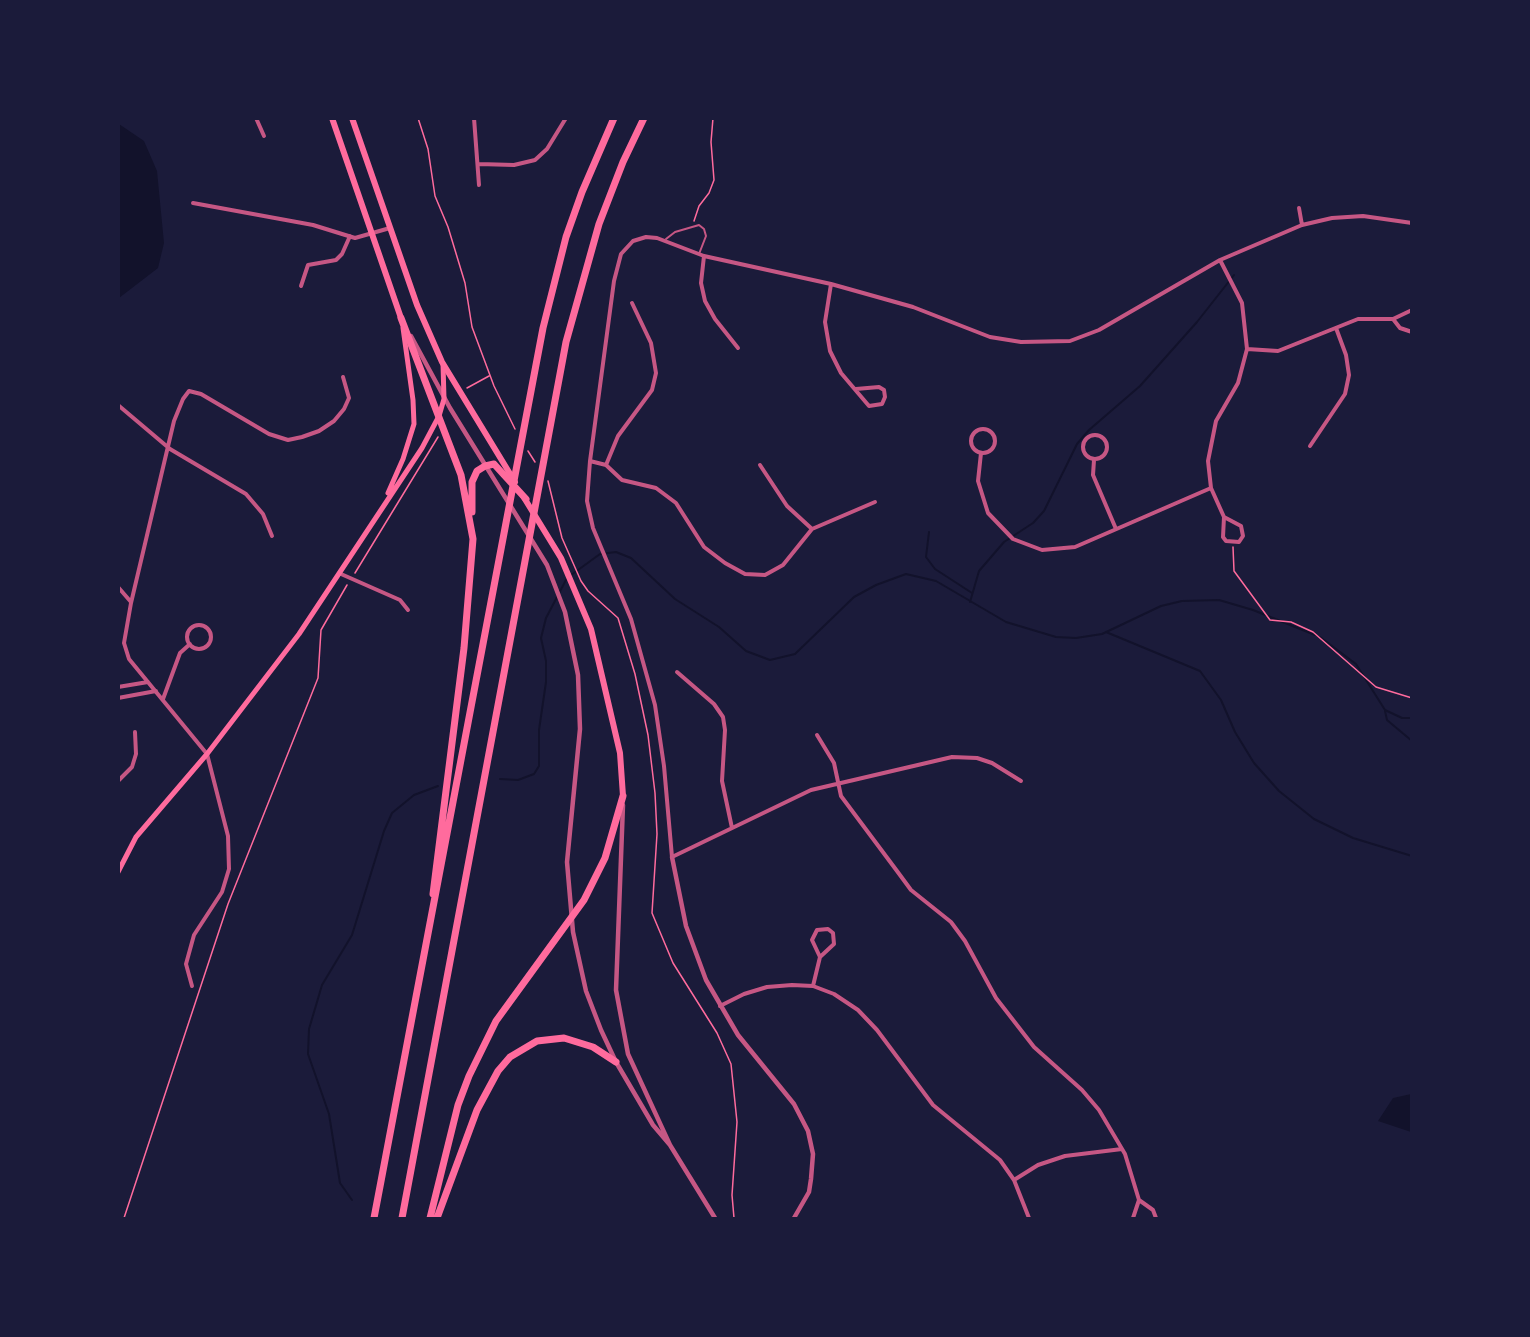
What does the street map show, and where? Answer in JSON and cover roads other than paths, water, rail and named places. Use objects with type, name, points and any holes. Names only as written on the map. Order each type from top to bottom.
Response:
[{"type":"highway","points":[[374,1218],[530,392],[567,237],[582,192],[614,118]]},
{"type":"highway","points":[[402,1218],[566,342],[592,248],[615,181],[644,118]]},
{"type":"highway","points":[[401,318],[461,474],[473,539]]},
{"type":"highway","points":[[430,923],[464,648],[473,539],[472,482],[477,471],[494,464],[526,499]]},
{"type":"highway","points":[[430,1218],[458,1105],[469,1076],[496,1021],[584,900],[605,858],[623,796]]},
{"type":"highway","points":[[437,1218],[477,1110],[498,1071],[510,1057],[537,1041],[564,1038],[593,1047],[616,1062]]},
{"type":"main road","points":[[332,118],[401,318],[413,400],[414,424],[403,459],[382,505]]},
{"type":"main road","points":[[352,118],[417,305],[442,362],[563,563],[591,629],[607,688],[620,753],[623,796]]},
{"type":"main road","points":[[118,872],[136,837],[207,754],[299,634],[341,574],[382,505],[422,448],[439,416],[444,399],[442,362]]},
{"type":"street","points":[[256,118],[264,136]]},
{"type":"street","points":[[474,118],[479,185]]},
{"type":"street","points":[[479,164],[514,165],[535,160],[547,149],[566,118]]},
{"type":"street","points":[[193,203],[313,225],[350,237],[390,228]]},
{"type":"street","points":[[1299,208],[1302,225]]},
{"type":"street","points":[[794,1218],[809,1192],[812,1179],[813,1154],[808,1131],[794,1104],[738,1035],[720,1007],[703,973],[686,926],[672,857],[664,766],[655,705],[631,619],[598,538],[587,501],[590,461],[616,265],[633,241],[646,237],[666,239],[701,255],[831,284],[913,307],[990,337],[1021,342],[1070,341],[1099,330],[1220,260],[1302,225],[1332,218],[1363,216],[1412,223]]},
{"type":"street","points":[[301,286],[308,266],[336,260],[342,254],[350,237]]},
{"type":"street","points":[[701,255],[701,283],[705,301],[715,319],[738,348]]},
{"type":"street","points":[[1220,260],[1242,303],[1247,349],[1238,382],[1216,421],[1208,460],[1211,488],[1224,517],[1222,537],[1232,544],[1239,542],[1243,530],[1241,526],[1224,517]]},
{"type":"street","points":[[831,284],[825,322],[830,351],[840,373],[869,406],[882,404],[885,397],[884,390],[879,387],[856,389]]},
{"type":"street","points":[[606,465],[618,436],[652,390],[656,373],[651,344],[632,303]]},
{"type":"street","points":[[1247,349],[1278,351],[1358,319],[1393,319],[1412,310]]},
{"type":"street","points":[[401,318],[444,399],[547,565],[565,612],[578,675],[580,729],[569,825],[568,901],[573,932],[586,991],[616,1062],[653,1125],[670,1145]]},
{"type":"street","points":[[1393,319],[1400,328],[1412,332]]},
{"type":"street","points":[[1310,446],[1345,394],[1349,375],[1346,355],[1336,328]]},
{"type":"street","points":[[192,986],[186,964],[194,935],[222,892],[229,869],[228,836],[207,754],[125,651],[125,633],[131,603],[170,449],[174,421],[189,391],[201,394],[269,434],[288,440],[319,431],[334,421],[344,409],[349,398],[343,377]]},
{"type":"street","points":[[118,405],[170,449],[246,494],[263,514],[272,536]]},
{"type":"street","points":[[977,430],[987,430],[995,441],[991,450],[981,453],[973,448],[971,438],[977,430]]},
{"type":"street","points":[[1100,436],[1104,439],[1107,450],[1100,459],[1094,460],[1088,458],[1083,448],[1088,437],[1100,436]]},
{"type":"street","points":[[981,453],[978,481],[984,504],[996,524],[1013,539],[1042,550],[1064,549],[1211,488]]},
{"type":"street","points":[[1094,460],[1093,475],[1116,529]]},
{"type":"street","points":[[590,461],[606,465],[622,480],[656,488],[676,503],[704,547],[724,563],[745,574],[765,575],[783,565],[812,529],[875,502]]},
{"type":"street","points":[[760,465],[787,506],[812,529]]},
{"type":"street","points":[[341,574],[400,600],[408,610]]},
{"type":"street","points":[[118,587],[131,603]]},
{"type":"street","points":[[197,625],[206,627],[211,636],[208,645],[199,648],[190,644],[189,630],[197,625]]},
{"type":"street","points":[[163,699],[180,653],[190,644]]},
{"type":"street","points":[[677,672],[714,704],[723,717],[725,730],[722,781],[732,828]]},
{"type":"street","points":[[118,687],[148,681]]},
{"type":"street","points":[[118,698],[157,691]]},
{"type":"street","points":[[118,782],[132,767],[135,732]]},
{"type":"street","points":[[817,735],[834,763],[840,796],[904,881],[951,922],[965,941],[1014,1024],[1034,1047],[1082,1090],[1100,1110],[1122,1149],[1139,1200],[1153,1210],[1156,1218]]},
{"type":"street","points":[[672,857],[811,790],[839,782],[964,757],[992,763],[1021,781]]},
{"type":"street","points":[[623,796],[616,990],[628,1054],[670,1145],[715,1218]]},
{"type":"street","points":[[813,986],[820,957],[834,944],[833,933],[828,929],[817,930],[812,940],[820,957]]},
{"type":"street","points":[[720,1007],[744,994],[767,987],[813,986],[834,994],[858,1010],[877,1030],[933,1105],[1000,1160],[1014,1180],[1029,1218]]},
{"type":"street","points":[[1014,1180],[1038,1165],[1065,1156],[1122,1149]]},
{"type":"street","points":[[1133,1218],[1139,1200]]},
{"type":"lane","points":[[666,239],[675,232],[699,225],[704,229],[706,236],[701,255]]},
{"type":"waterway","points":[[970,602],[979,571],[1004,542],[1033,523],[1044,511],[1077,444],[1089,430],[1140,386],[1197,322],[1234,275]]},
{"type":"waterway","points":[[929,532],[926,557],[935,569],[972,593]]},
{"type":"waterway","points":[[500,779],[518,780],[534,774],[539,766],[539,730],[546,682],[546,661],[541,638],[546,618],[567,578],[600,554],[616,552],[631,558],[675,599],[719,627],[746,651],[770,660],[795,654],[854,597],[876,585],[906,574],[936,581],[1006,622],[1056,637],[1076,638],[1102,634],[1161,606],[1182,601],[1219,600],[1253,610],[1315,635]]},
{"type":"waterway","points":[[1106,632],[1200,671],[1221,700],[1235,732],[1254,763],[1279,791],[1314,819],[1353,838],[1412,856]]},
{"type":"waterway","points":[[1320,637],[1356,664],[1385,710],[1402,718],[1412,718]]},
{"type":"waterway","points":[[1385,711],[1387,720],[1412,741]]},
{"type":"waterway","points":[[352,1200],[340,1183],[329,1114],[308,1054],[309,1029],[322,985],[352,935],[384,831],[392,813],[414,795],[438,786]]}]
